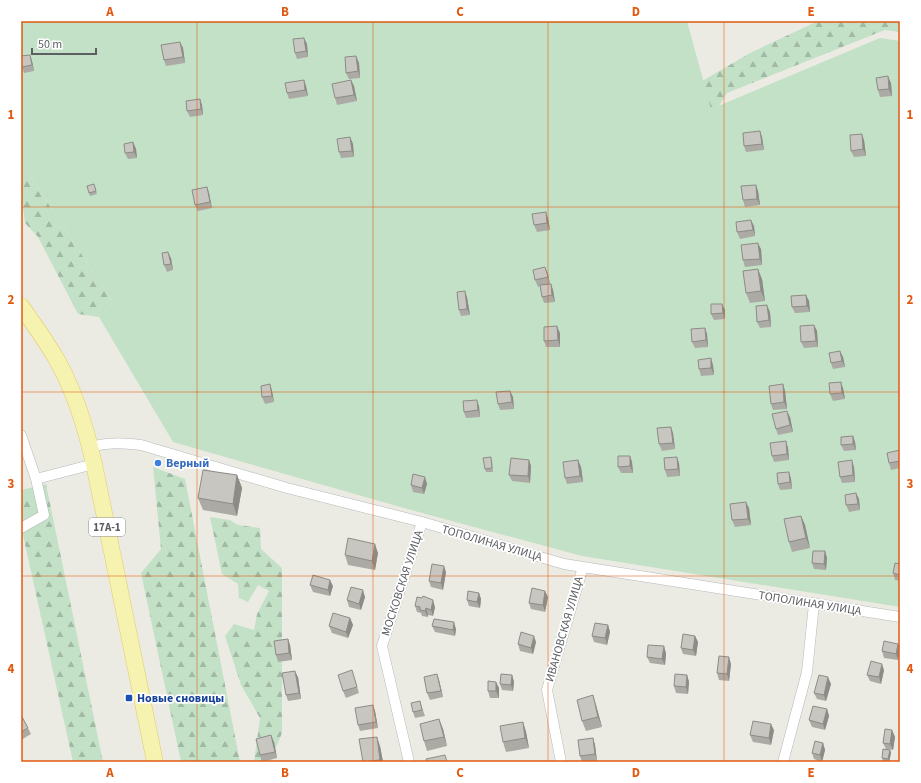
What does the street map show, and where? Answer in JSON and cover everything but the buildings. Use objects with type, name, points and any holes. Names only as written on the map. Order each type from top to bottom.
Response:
[{"type":"main road","name":"17А-1","points":[[21,306],[47,344],[66,378],[76,400],[90,447],[155,762]]},
{"type":"street","points":[[21,435],[36,479],[44,515],[21,528]]},
{"type":"street","name":"ТОПОЛИНАЯ УЛИЦА","points":[[90,447],[104,443],[120,442],[141,445],[287,488],[422,522],[564,564],[900,617]]},
{"type":"street","points":[[36,479],[94,464]]},
{"type":"street","name":"МОСКОВСКАЯ УЛИЦА","points":[[409,762],[382,646],[422,522]]},
{"type":"street","name":"ИВАНОВСКАЯ УЛИЦА","points":[[561,762],[546,690],[583,567]]},
{"type":"street","points":[[783,762],[807,672],[814,604]]},
{"type":"green space","points":[[21,21],[687,21],[711,109],[880,38],[900,41],[900,607],[582,556],[411,510],[173,442],[99,317],[113,302],[21,162]]},
{"type":"green space","points":[[818,21],[900,21],[900,32],[885,30],[727,93],[718,107],[712,139],[680,94],[750,53]]},
{"type":"green space","points":[[21,162],[113,302],[99,317],[78,314],[38,237],[25,223],[21,193]]},
{"type":"green space","points":[[153,467],[185,479],[240,762],[181,762],[141,573],[161,549]]},
{"type":"green space","points":[[46,484],[103,762],[73,762],[21,526],[21,490]]},
{"type":"green space","points":[[210,517],[230,520],[238,525],[260,528],[261,549],[282,568],[282,733],[270,762],[254,762],[260,718],[241,685],[225,636],[234,624],[254,630],[257,614],[269,591],[258,585],[248,602],[239,598],[238,584],[222,574]]},
{"type":"place","name":"Верный","points":[[158,463]]},
{"type":"place","name":"Новые сновицы","points":[[129,698]]}]
